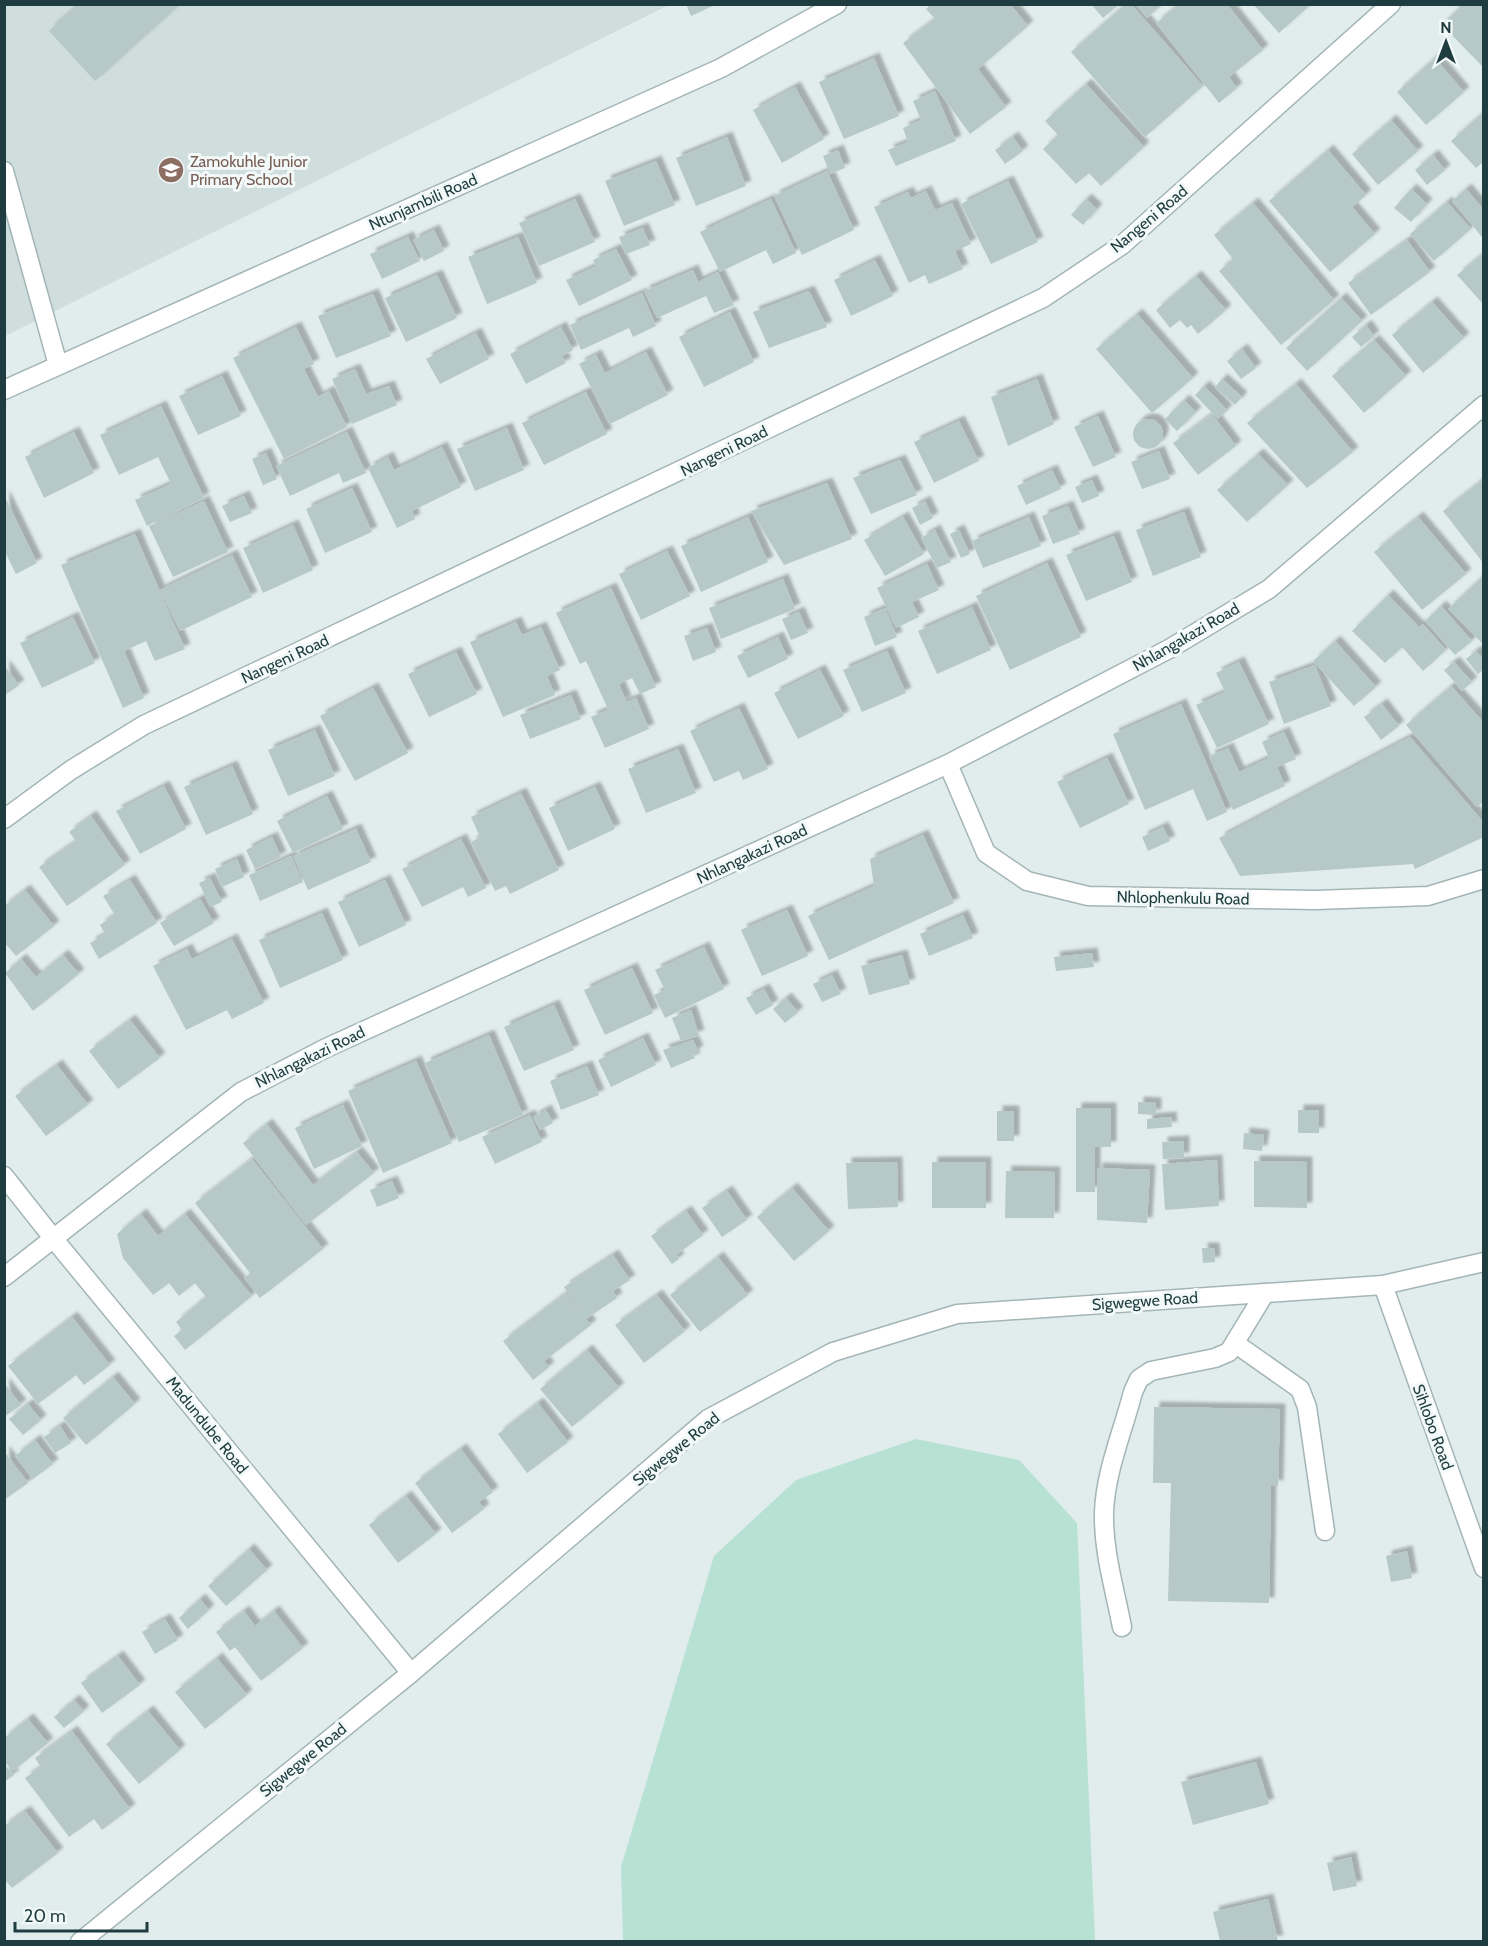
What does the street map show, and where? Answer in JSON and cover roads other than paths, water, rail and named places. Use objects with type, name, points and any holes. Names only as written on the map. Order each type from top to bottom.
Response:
[{"type":"street","name":"Ntunjambili Road","points":[[4,390],[721,68],[837,4]]},
{"type":"street","name":"Nangeni Road","points":[[4,819],[71,770],[144,726],[1043,298],[1122,245],[1391,4]]},
{"type":"street","points":[[4,171],[58,365]]},
{"type":"street","name":"Nhlangakazi Road","points":[[4,1277],[241,1092],[324,1049],[948,764],[1169,649],[1269,589],[1484,405]]},
{"type":"street","name":"Nhlophenkulu Road","points":[[948,764],[986,853],[1028,881],[1088,897],[1316,900],[1428,896],[1484,879]]},
{"type":"street","name":"Madundube Road","points":[[4,1176],[53,1239],[411,1672]]},
{"type":"street","name":"Sigwegwe Road","points":[[80,1941],[411,1672],[708,1419],[833,1352],[957,1314],[1383,1285],[1484,1262]]},
{"type":"street","name":"Sihlobo Road","points":[[1383,1285],[1484,1569]]},
{"type":"street","points":[[1122,1627],[1105,1540],[1104,1512],[1109,1479],[1133,1392],[1139,1379],[1150,1371],[1215,1358],[1229,1352],[1236,1344],[1265,1293]]},
{"type":"street","points":[[1236,1344],[1300,1389],[1307,1407],[1325,1531]]},
{"type":"place","name":"Zamokuhle Junior Primary School","points":[[171,170]]}]
